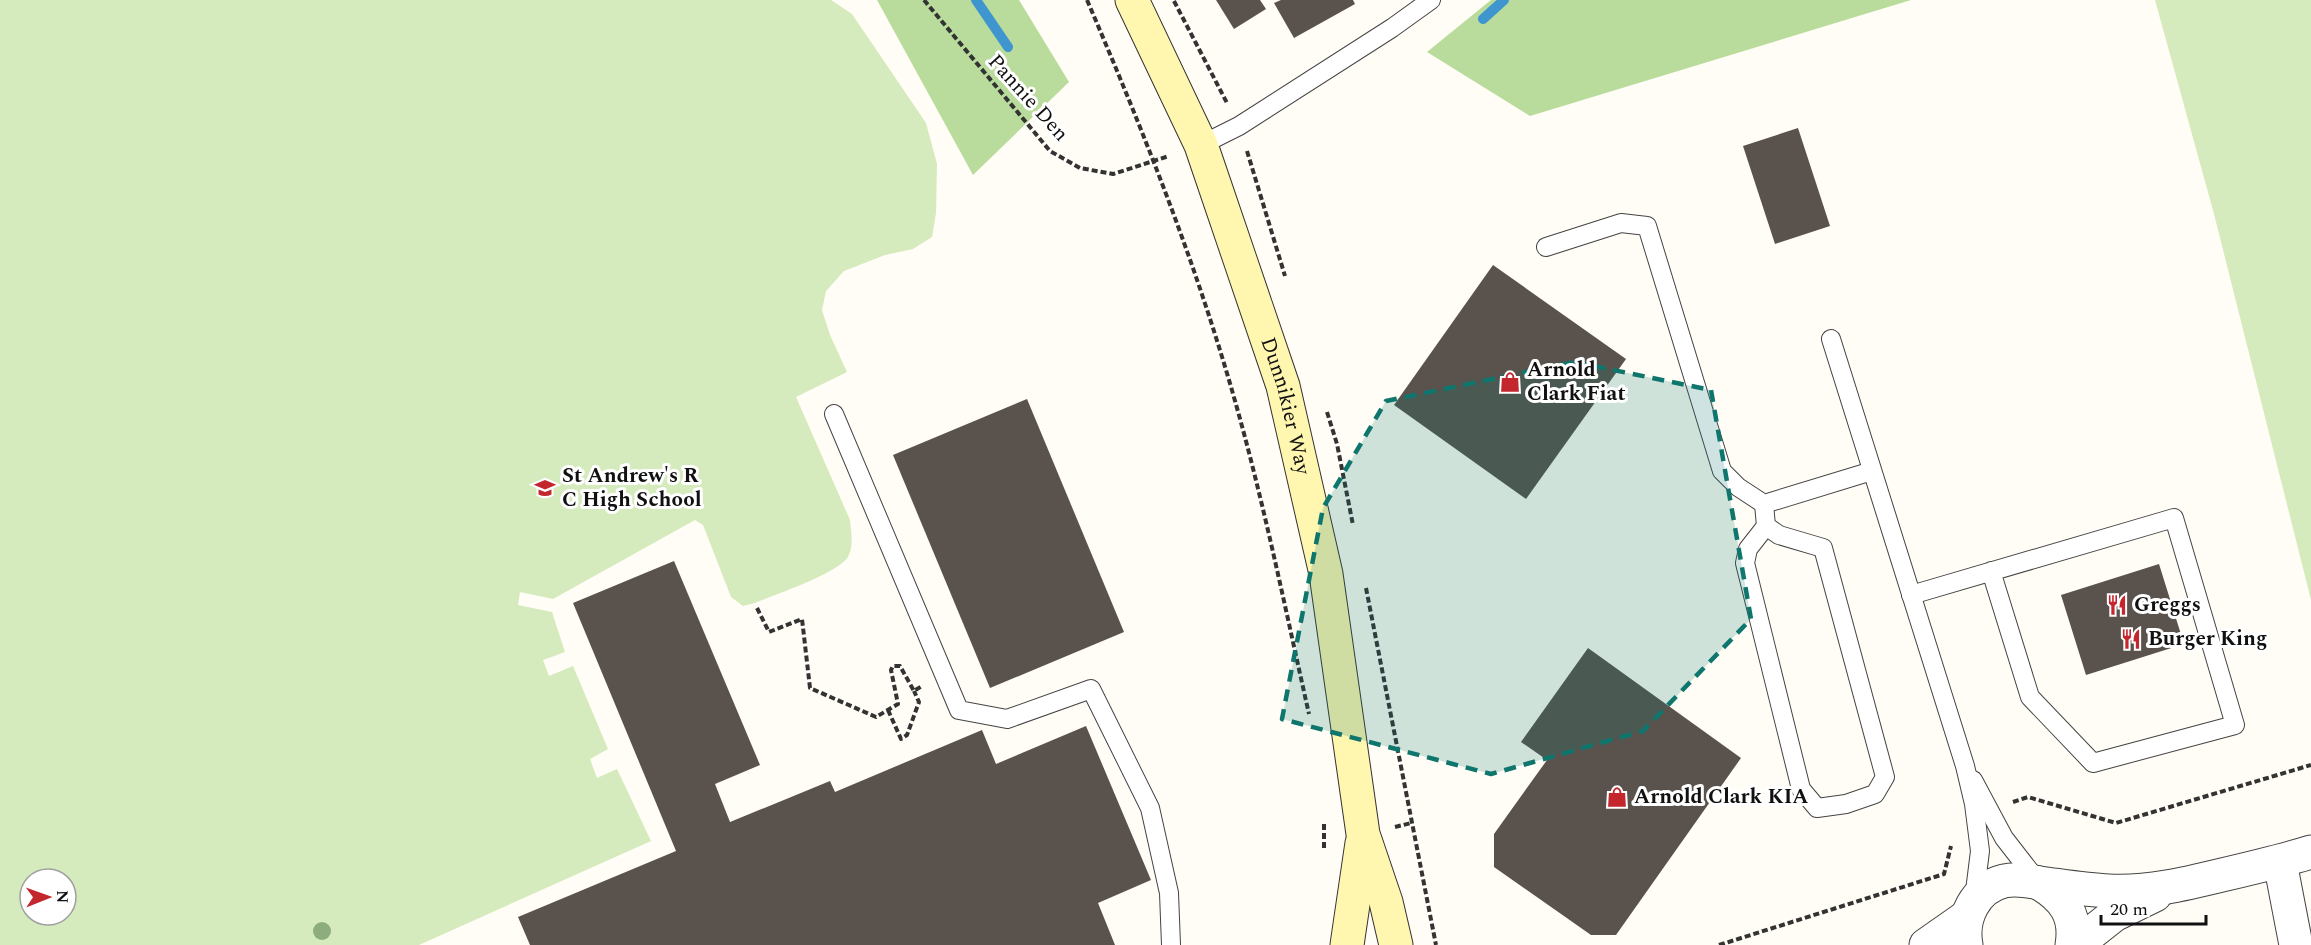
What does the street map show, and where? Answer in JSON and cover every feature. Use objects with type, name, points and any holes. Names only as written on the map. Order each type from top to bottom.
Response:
[{"type":"main road","name":"Dunnikier Way","points":[[1132,0],[1201,145],[1283,386],[1326,574],[1363,834],[1386,902],[1396,945]]},
{"type":"main road","name":"Dunnikier Way","points":[[1347,945],[1363,834]]},
{"type":"street","points":[[1926,945],[1969,921],[1987,889],[2003,881],[2021,879],[2110,891],[2167,889],[2280,862],[2311,852]]},
{"type":"street","points":[[2280,862],[2296,945]]},
{"type":"street","points":[[2039,883],[2055,892],[2067,907],[2073,924],[2074,945]]},
{"type":"street","points":[[2074,945],[2114,915],[2167,889]]},
{"type":"lane","points":[[1201,145],[1239,126],[1392,28],[1431,0]]},
{"type":"lane","points":[[1546,247],[1622,223],[1647,226],[1722,471],[1738,487],[1764,504]]},
{"type":"lane","points":[[1831,339],[1965,766],[1974,804],[1980,851],[1969,921]]},
{"type":"lane","points":[[834,414],[959,710],[1007,719],[1091,689],[1150,808],[1169,893],[1171,945]]},
{"type":"lane","points":[[1764,504],[1872,471]]},
{"type":"lane","points":[[1764,504],[1766,526],[1748,549],[1745,563],[1801,789],[1817,808],[1846,804],[1875,794],[1885,777],[1822,548],[1779,535],[1766,526]]},
{"type":"lane","points":[[1911,595],[1991,571],[2174,519],[2235,725],[2093,763],[2031,697],[1991,571]]},
{"type":"lane","points":[[1965,766],[2004,838],[2039,883]]},
{"type":"path","name":"Pannie Den","points":[[924,0],[1050,151],[1080,168],[1113,174],[1201,145]]},
{"type":"path","points":[[1087,0],[1154,161],[1226,369],[1257,483],[1311,725]]},
{"type":"path","points":[[758,609],[769,632],[802,619],[810,688],[876,717],[898,704],[891,670],[893,666],[900,666],[919,702],[907,735],[901,739],[888,710]]},
{"type":"path","points":[[914,691],[944,674]]},
{"type":"path","points":[[1324,818],[1324,852]]},
{"type":"path","points":[[1433,934],[1436,945]]},
{"type":"highlighted area","points":[[1574,362],[1711,390],[1751,619],[1643,731],[1491,774],[1282,719],[1323,508],[1386,401]]},
{"type":"green space","name":"St Andrew's R C High School","points":[[0,0],[831,0],[852,14],[926,123],[937,164],[936,213],[932,237],[913,249],[885,255],[844,271],[826,291],[822,310],[830,335],[847,372],[796,397],[850,520],[852,544],[848,557],[819,577],[743,606],[731,597],[703,525],[695,520],[553,599],[520,592],[518,605],[552,612],[565,652],[543,660],[549,676],[573,666],[608,749],[590,759],[597,778],[617,769],[651,841],[419,945],[0,945]]},
{"type":"green space","points":[[877,0],[1019,0],[1069,82],[973,175]]},
{"type":"green space","points":[[1491,0],[1911,0],[1530,116],[1427,52]]},
{"type":"green space","points":[[2155,0],[2311,0],[2311,600],[2214,214]]},
{"type":"building","points":[[1216,0],[1260,0],[1266,9],[1234,29]]},
{"type":"building","points":[[1281,0],[1353,0],[1355,4],[1294,38],[1274,3]]},
{"type":"building","points":[[1798,128],[1830,226],[1775,244],[1743,146]]},
{"type":"building","name":"Arnold Clark Fiat","points":[[1493,265],[1626,359],[1526,499],[1394,405]]},
{"type":"building","points":[[1027,399],[1124,632],[990,688],[893,455]]},
{"type":"building","points":[[674,561],[760,765],[715,784],[730,822],[830,781],[835,792],[982,730],[996,764],[1086,726],[1151,880],[1098,903],[1115,945],[530,945],[518,917],[676,851],[573,603]]},
{"type":"building","points":[[2159,564],[2184,644],[2086,675],[2061,595]]},
{"type":"building","name":"Arnold Clark KIA","points":[[1588,648],[1741,758],[1616,935],[1591,935],[1494,867],[1494,834],[1547,760],[1521,742]]},
{"type":"waterway","points":[[976,0],[1008,47]]},
{"type":"waterway","points":[[1483,19],[1504,0]]},
{"type":"place","name":"Arnold Clark Fiat","points":[[1510,382]]},
{"type":"place","name":"St Andrew's R C High School","points":[[545,488]]},
{"type":"place","name":"Greggs","points":[[2117,605]]},
{"type":"place","name":"Burger King","points":[[2131,639]]},
{"type":"place","name":"Arnold Clark KIA","points":[[1617,797]]}]
